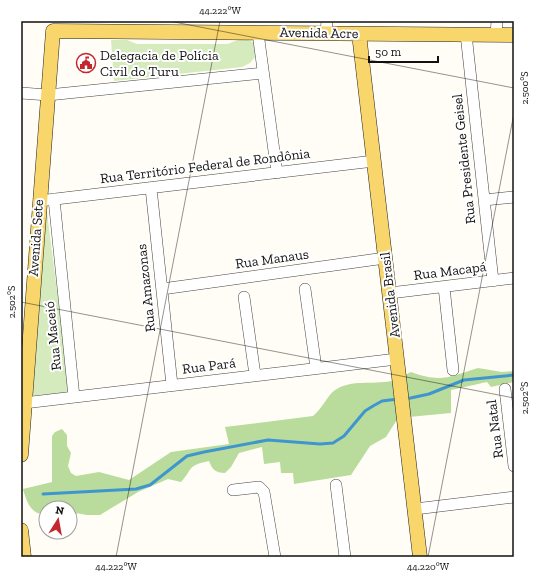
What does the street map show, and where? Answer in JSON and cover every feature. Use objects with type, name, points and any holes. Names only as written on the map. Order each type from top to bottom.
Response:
[{"type":"main road","name":"Avenida Acre","points":[[53,26],[157,26],[258,33],[326,27],[359,34],[466,34],[497,28],[514,35]]},
{"type":"main road","name":"Avenida Sete","points":[[21,455],[53,26]]},
{"type":"main road","name":"Avenida Brasil","points":[[359,34],[420,557]]},
{"type":"main road","points":[[21,530],[24,557]]},
{"type":"street","points":[[258,33],[277,173]]},
{"type":"street","name":"Rua Presidente Geisel","points":[[466,34],[493,281]]},
{"type":"street","points":[[21,94],[48,95],[263,73]]},
{"type":"street","name":"Rua Território Federal de Rondônia","points":[[39,201],[374,161]]},
{"type":"street","name":"Rua Amazonas","points":[[151,188],[172,385]]},
{"type":"street","points":[[484,200],[514,197]]},
{"type":"street","name":"Rua Maceió","points":[[54,199],[74,397]]},
{"type":"street","name":"Rua Manaus","points":[[162,289],[386,258]]},
{"type":"street","name":"Rua Macapá","points":[[390,293],[514,278]]},
{"type":"street","points":[[444,287],[453,370]]},
{"type":"street","points":[[305,289],[316,368]]},
{"type":"street","points":[[244,297],[255,375]]},
{"type":"street","name":"Rua Pará","points":[[24,403],[397,359]]},
{"type":"street","name":"Rua Natal","points":[[505,389],[514,466]]},
{"type":"street","points":[[336,484],[345,557]]},
{"type":"street","points":[[233,490],[259,487],[264,492],[275,557]]},
{"type":"street","points":[[415,508],[514,497]]},
{"type":"green space","points":[[111,40],[127,40],[137,44],[228,44],[238,40],[247,40],[254,43],[255,57],[250,63],[242,67],[114,81]]},
{"type":"green space","points":[[46,205],[70,392],[31,396]]},
{"type":"green space","points":[[478,368],[502,372],[514,371],[514,382],[491,387],[487,382],[451,390],[451,413],[398,418],[386,437],[370,446],[351,475],[294,484],[293,473],[281,473],[280,462],[264,464],[262,447],[239,453],[231,467],[225,473],[214,470],[209,461],[197,464],[191,468],[181,482],[168,479],[138,492],[100,515],[78,513],[78,500],[38,500],[38,513],[30,506],[23,489],[52,482],[52,436],[55,432],[62,429],[67,435],[67,446],[71,453],[68,466],[71,473],[76,476],[99,472],[129,480],[171,452],[229,444],[225,427],[313,416],[335,390],[348,385],[355,383],[391,381],[411,372],[438,378],[452,376]]},
{"type":"waterway","points":[[406,399],[429,394],[464,380],[514,375]]},
{"type":"waterway","points":[[43,494],[136,489],[150,485],[187,456],[268,440],[320,444],[333,443],[344,436],[365,411],[382,401],[398,399]]},
{"type":"place","name":"Delegacia de Polícia Civil do Turu","points":[[86,63]]}]
